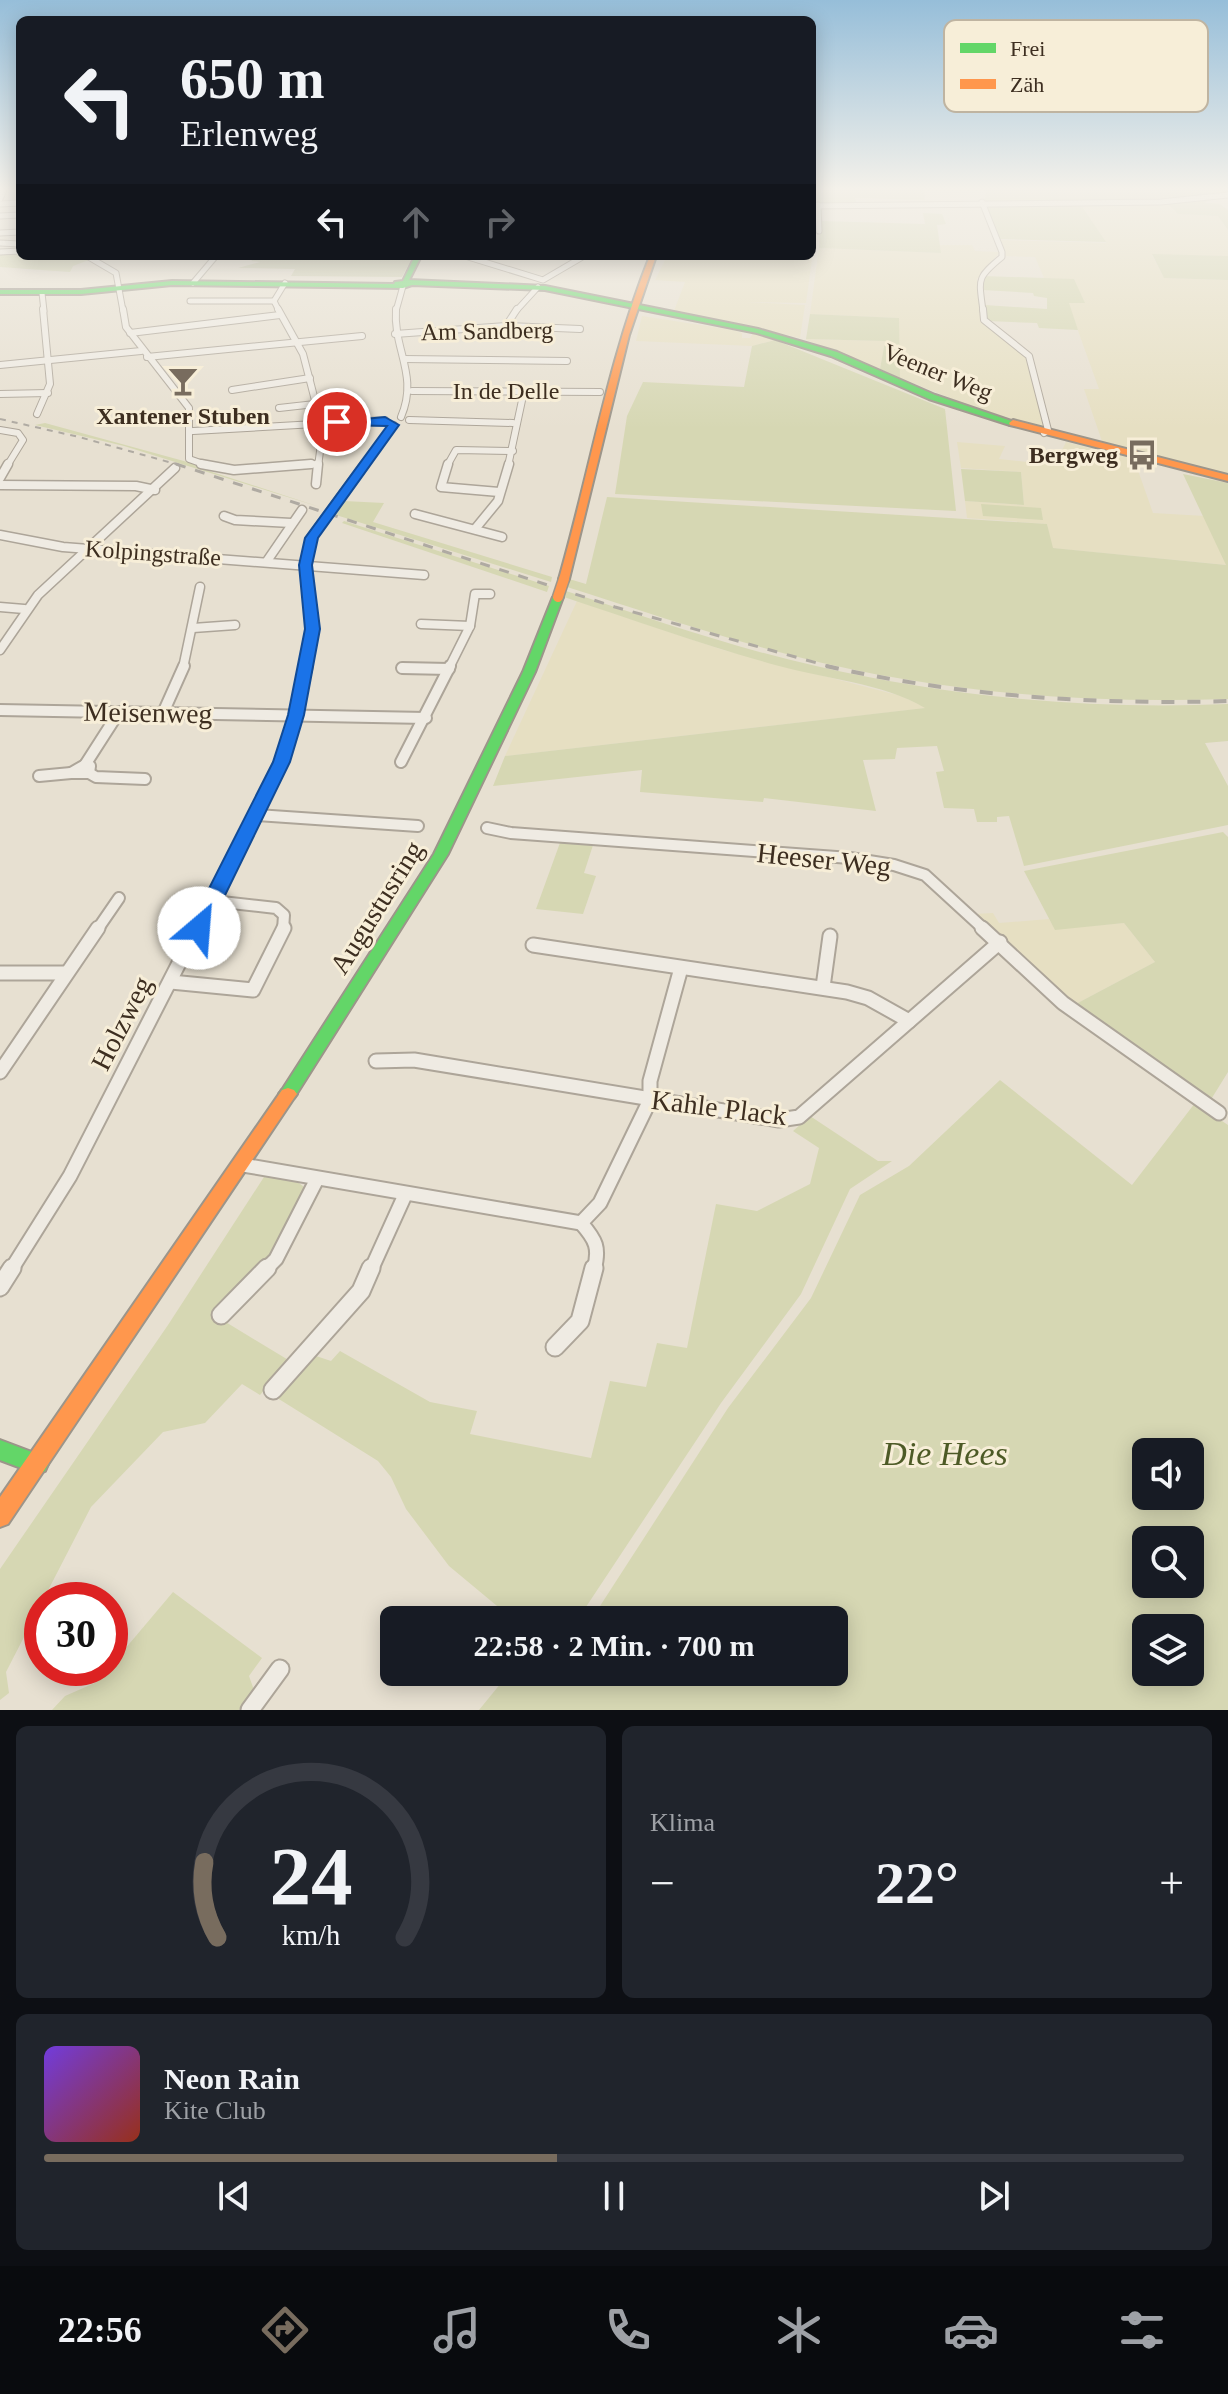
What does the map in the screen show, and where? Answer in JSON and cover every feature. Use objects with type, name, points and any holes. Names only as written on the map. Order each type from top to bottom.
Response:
[{"type":"main road","points":[[405,283],[411,270]]},
{"type":"main road","name":"Augustusring","points":[[0,1516],[243,1165],[441,854],[529,672],[558,597],[582,520],[633,306],[647,270]]},
{"type":"main road","name":"Veener Weg","points":[[0,292],[42,293],[193,283],[541,284],[796,341],[932,397],[1044,433],[1228,478]]},
{"type":"main road","points":[[0,1450],[37,1464]]},
{"type":"street","points":[[111,270],[116,273],[123,318],[130,333],[189,408],[193,431],[188,457],[204,465],[317,464]]},
{"type":"street","points":[[193,283],[204,270]]},
{"type":"street","points":[[503,270],[541,284]]},
{"type":"street","points":[[506,326],[523,300],[563,270]]},
{"type":"street","points":[[989,270],[979,280],[984,320],[1029,356],[1048,431],[1044,433]]},
{"type":"street","points":[[274,301],[285,283]]},
{"type":"street","points":[[385,420],[394,425],[405,418],[412,391],[395,334],[393,313],[405,283]]},
{"type":"street","points":[[37,414],[48,393],[42,293]]},
{"type":"street","points":[[190,301],[274,301]]},
{"type":"street","points":[[274,301],[297,343],[310,378],[316,408],[279,408]]},
{"type":"street","points":[[130,333],[280,315]]},
{"type":"street","name":"Am Sandberg","points":[[395,334],[506,326],[580,329]]},
{"type":"street","points":[[0,365],[362,336]]},
{"type":"street","points":[[404,359],[567,361]]},
{"type":"street","points":[[232,390],[310,378]]},
{"type":"street","name":"In de Delle","points":[[412,391],[600,392]]},
{"type":"street","points":[[475,529],[489,519],[499,492],[513,451],[513,423],[524,391]]},
{"type":"street","points":[[0,394],[48,393]]},
{"type":"street","points":[[193,431],[405,418],[513,423]]},
{"type":"street","name":"Holzweg","points":[[0,1287],[70,1176],[282,762],[296,715],[313,629],[306,565],[317,529],[394,425]]},
{"type":"street","points":[[0,430],[18,433],[23,440],[0,478]]},
{"type":"street","points":[[316,484],[322,437]]},
{"type":"street","points":[[499,492],[441,487],[452,452],[456,450],[513,451]]},
{"type":"street","points":[[0,650],[24,609],[83,548],[155,490],[175,468]]},
{"type":"street","points":[[0,485],[136,486],[155,490]]},
{"type":"street","points":[[267,561],[302,510]]},
{"type":"street","points":[[415,514],[502,537]]},
{"type":"street","points":[[224,516],[235,520],[291,523]]},
{"type":"street","name":"Kolpingstraße","points":[[0,535],[83,548],[424,575]]},
{"type":"street","points":[[163,713],[180,678],[200,587]]},
{"type":"street","points":[[401,762],[470,626],[470,594],[490,594]]},
{"type":"street","points":[[0,607],[24,609]]},
{"type":"street","points":[[421,624],[470,626]]},
{"type":"street","points":[[193,628],[235,625]]},
{"type":"street","points":[[401,668],[449,669]]},
{"type":"street","name":"Meisenweg","points":[[0,710],[426,718]]},
{"type":"street","points":[[87,769],[119,712]]},
{"type":"street","points":[[39,776],[71,773],[78,766],[96,777],[145,779]]},
{"type":"street","points":[[257,815],[418,826]]},
{"type":"street","name":"Heeser Weg","points":[[487,828],[511,833],[850,858],[894,865],[925,875],[1063,1003],[1219,1113]]},
{"type":"street","points":[[0,1072],[119,898]]},
{"type":"street","points":[[171,982],[253,990],[285,926],[284,915],[276,908],[213,901]]},
{"type":"street","points":[[823,987],[830,936]]},
{"type":"street","name":"Kahle Plack","points":[[376,1061],[414,1060],[779,1120],[799,1117],[1000,942]]},
{"type":"street","points":[[533,945],[823,987],[868,998],[909,1021]]},
{"type":"street","points":[[581,1223],[600,1203],[650,1100],[650,1081],[681,968]]},
{"type":"street","points":[[0,973],[65,973]]},
{"type":"street","points":[[243,1165],[581,1223],[594,1237],[599,1251],[580,1321],[555,1347]]},
{"type":"street","points":[[221,1315],[276,1259],[317,1179]]},
{"type":"street","points":[[273,1390],[361,1291],[405,1195]]},
{"type":"street","points":[[250,1710],[280,1669]]},
{"type":"shaded area","points":[[660,270],[811,270],[806,303],[746,302],[805,305],[800,338],[674,311],[685,282],[655,280]]},
{"type":"shaded area","points":[[816,270],[985,270],[977,279],[982,320],[1027,356],[1045,429],[973,407],[900,378],[898,318],[810,314]]},
{"type":"shaded area","points":[[1040,270],[1160,270],[1164,278],[1228,280],[1228,474],[1103,444],[1084,389],[1099,389],[1068,303],[1084,303],[1074,280],[1044,278]]},
{"type":"shaded area","points":[[642,316],[733,330],[742,333],[742,338],[750,338],[753,333],[775,340],[752,346],[636,341]]},
{"type":"shaded area","points":[[806,340],[885,341],[880,369]]},
{"type":"shaded area","points":[[957,442],[1005,446],[999,459],[1055,465],[1066,442],[1134,459],[1153,513],[1205,516],[1227,565],[1052,548],[1047,524],[967,518],[965,501],[1024,505],[1021,472],[961,468]]},
{"type":"shaded area","points":[[577,601],[723,650],[901,696],[927,708],[505,756]]},
{"type":"shaded area","points":[[993,913],[999,923],[1049,919],[1055,929],[1124,923],[1155,962],[1074,1005],[974,914]]},
{"type":"green space","points":[[295,270],[406,270],[402,277],[291,276]]},
{"type":"green space","points":[[1160,270],[1228,270],[1228,280],[1164,278]]},
{"type":"green space","points":[[983,276],[1074,279],[1085,303],[1069,303],[1078,330],[1039,328],[1037,323],[987,321],[985,305],[1047,309],[1047,298],[1034,296],[1033,293],[983,290]]},
{"type":"green space","points":[[810,314],[899,318],[900,378],[880,369],[885,341],[806,339]]},
{"type":"green space","points":[[775,340],[945,409],[956,511],[615,494],[627,416],[643,382],[744,387],[752,346]]},
{"type":"green space","points":[[45,423],[213,469],[209,471],[323,508],[124,446],[35,425]]},
{"type":"green space","points":[[961,469],[1021,472],[1024,505],[965,501]]},
{"type":"green space","points":[[1183,474],[1228,483],[1228,699],[1064,697],[900,679],[765,648],[567,587],[569,579],[586,584],[607,497],[1047,524],[1053,548],[1226,565]]},
{"type":"green space","points":[[344,501],[384,503],[373,522],[552,577],[551,582],[336,515]]},
{"type":"green space","points":[[981,504],[1041,508],[1043,520],[983,516]]},
{"type":"green space","points":[[344,521],[549,586],[547,592],[342,523]]},
{"type":"green space","points":[[566,591],[753,650],[918,686],[1073,703],[1228,704],[1228,741],[1205,743],[1228,786],[1228,825],[1024,866],[1009,816],[997,817],[997,822],[977,822],[974,809],[944,808],[936,772],[944,771],[937,746],[897,748],[895,759],[863,760],[876,811],[764,798],[763,802],[640,792],[642,770],[493,786],[505,756],[925,708],[873,687],[779,666],[671,633],[564,597]]},
{"type":"green space","points":[[1223,832],[1228,837],[1228,1072],[1210,1101],[1074,1005],[1155,962],[1124,923],[1055,930],[1024,871]]},
{"type":"green space","points":[[561,840],[594,842],[584,873],[596,876],[583,914],[536,909]]},
{"type":"green space","name":"Die Hees","points":[[1000,1080],[1132,1185],[1195,1103],[1228,1125],[1228,1710],[479,1710],[499,1686],[848,1686],[848,1606],[600,1606],[728,1408],[811,1298],[860,1195],[909,1166]]},
{"type":"green space","points":[[810,1116],[878,1161],[892,1161],[850,1189],[801,1294],[721,1403],[587,1606],[497,1606],[449,1566],[406,1509],[391,1477],[378,1461],[274,1396],[303,1363],[316,1356],[331,1361],[340,1351],[430,1402],[477,1411],[470,1434],[591,1458],[610,1381],[646,1387],[657,1343],[687,1348],[716,1204],[757,1211],[810,1184],[819,1148],[793,1131]]},
{"type":"green space","points":[[264,1177],[295,1180],[304,1187],[278,1246],[224,1321],[290,1361],[260,1395],[242,1384],[205,1423],[163,1432],[91,1507],[52,1582],[24,1582],[24,1637],[6,1672],[9,1693],[0,1700],[0,1569],[168,1325]]},
{"type":"green space","points":[[173,1592],[262,1658],[249,1676],[254,1690],[239,1710],[52,1710],[65,1696],[88,1686],[128,1686],[128,1645]]},
{"type":"railway","points":[[0,419],[177,464]]},
{"type":"railway","points":[[177,464],[183,466]]},
{"type":"railway","points":[[177,464],[615,607],[832,667]]},
{"type":"railway","points":[[826,666],[832,667]]},
{"type":"railway","points":[[832,667],[926,685],[1026,696],[1076,700],[1228,701]]},
{"type":"traffic: fast","points":[[406,280],[411,270]]},
{"type":"traffic: fast","points":[[0,292],[81,292],[172,283],[403,286],[415,282],[397,283]]},
{"type":"traffic: fast","points":[[415,284],[545,288],[758,331],[834,354],[932,397],[1013,423]]},
{"type":"traffic: fast","points":[[288,1094],[441,854],[529,672],[558,597]]},
{"type":"traffic: fast","points":[[0,1450],[37,1464]]},
{"type":"traffic: slow","points":[[564,579],[614,375],[648,270]]},
{"type":"traffic: slow","points":[[1013,423],[1228,478]]},
{"type":"traffic: slow","points":[[558,597],[564,579]]},
{"type":"traffic: slow","points":[[0,1516],[288,1094]]},
{"type":"place","name":"Xantener Stuben","points":[[183,381]]},
{"type":"place","name":"Bergweg","points":[[1142,455]]},
{"type":"route","points":[[199,928],[282,762],[296,715],[313,629],[306,565],[311,538],[394,425],[385,423],[385,420],[337,422]]}]
